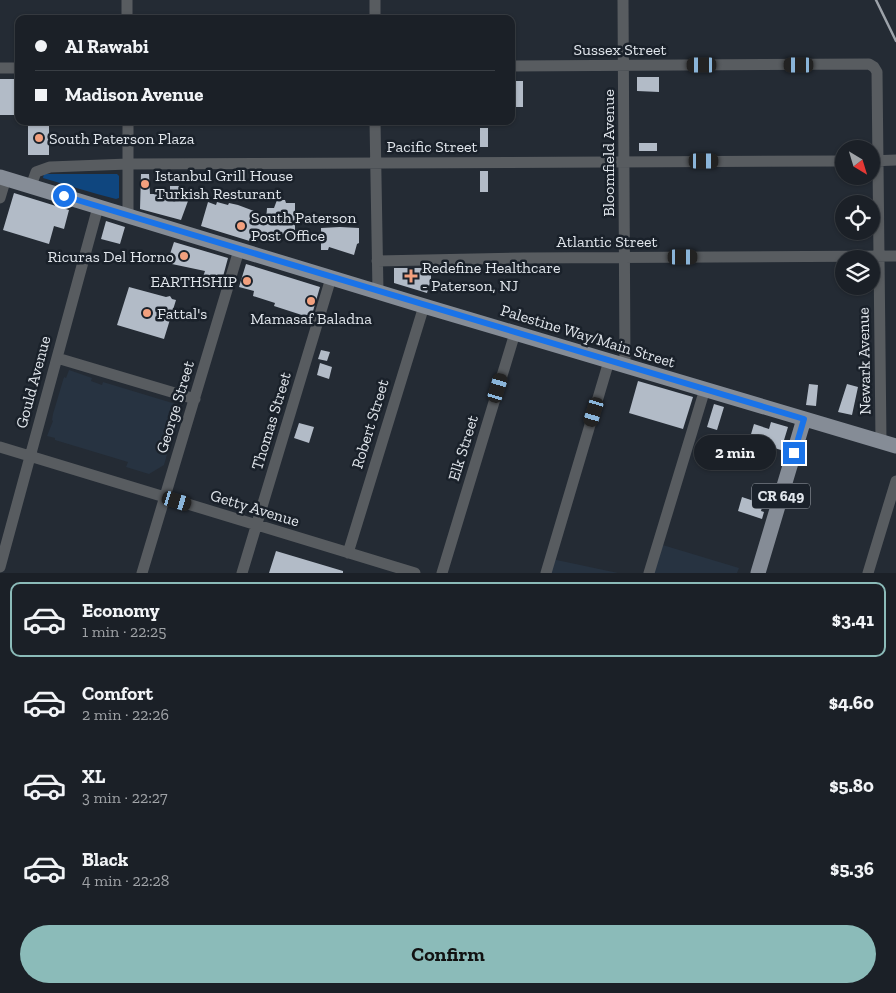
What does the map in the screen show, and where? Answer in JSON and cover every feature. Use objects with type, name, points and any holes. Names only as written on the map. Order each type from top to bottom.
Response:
[{"type":"main road","name":"Palestine Way/Main Street","points":[[3,178],[424,306],[889,444]]},
{"type":"main road","name":"CR 649","points":[[758,573],[804,419]]},
{"type":"street","points":[[127,0],[127,15]]},
{"type":"street","points":[[375,0],[375,15]]},
{"type":"street","name":"Bloomfield Avenue","points":[[623,0],[625,366]]},
{"type":"street","name":"Sussex Street","points":[[515,66],[870,64],[876,69]]},
{"type":"street","points":[[0,68],[15,68]]},
{"type":"street","name":"Newark Avenue","points":[[874,140],[876,69]]},
{"type":"street","points":[[128,125],[128,216]]},
{"type":"street","points":[[375,125],[378,292]]},
{"type":"street","points":[[880,160],[896,160]]},
{"type":"street","name":"Pacific Street","points":[[31,186],[36,172],[50,166],[128,164],[835,161]]},
{"type":"street","points":[[0,198],[3,178]]},
{"type":"street","name":"Newark Avenue","points":[[875,185],[878,250]]},
{"type":"street","name":"Gould Avenue","points":[[0,567],[98,207]]},
{"type":"street","name":"George Street","points":[[142,573],[239,250]]},
{"type":"street","name":"Atlantic Street","points":[[377,261],[835,256]]},
{"type":"street","name":"Atlantic Street","points":[[880,256],[896,256]]},
{"type":"street","name":"Thomas Street","points":[[242,573],[331,278]]},
{"type":"street","name":"Newark Avenue","points":[[880,290],[889,444]]},
{"type":"street","name":"Robert Street","points":[[348,553],[424,306]]},
{"type":"street","name":"Elk Street","points":[[442,573],[515,333]]},
{"type":"street","points":[[57,358],[195,399]]},
{"type":"street","points":[[546,573],[609,361]]},
{"type":"street","points":[[649,573],[705,389]]},
{"type":"street","name":"Getty Avenue","points":[[0,447],[415,573]]},
{"type":"street","points":[[868,573],[896,481]]},
{"type":"shaded area","points":[[44,174],[117,174],[119,176],[119,198],[107,197],[43,178]]},
{"type":"shaded area","points":[[69,370],[92,378],[91,381],[102,385],[103,382],[179,405],[175,420],[179,422],[176,432],[171,431],[167,444],[164,446],[168,451],[164,465],[149,474],[126,467],[128,462],[47,436],[53,421],[53,414],[64,377],[66,378]]},
{"type":"shaded area","points":[[656,543],[739,568],[737,573],[648,573]]},
{"type":"shaded area","points":[[547,558],[618,573],[542,573]]},
{"type":"building","points":[[637,77],[659,77],[659,92],[637,91]]},
{"type":"building","name":"South Paterson Plaza","points":[[0,79],[15,79],[15,115],[0,115]]},
{"type":"building","points":[[515,81],[523,81],[523,107],[515,107]]},
{"type":"building","name":"South Paterson Plaza","points":[[28,125],[49,125],[49,155],[28,155]]},
{"type":"building","points":[[480,128],[488,128],[488,147],[480,147]]},
{"type":"building","points":[[639,143],[657,143],[657,151],[639,151]]},
{"type":"building","points":[[480,171],[488,171],[488,192],[480,192]]},
{"type":"building","points":[[141,174],[149,174],[150,194],[170,194],[170,186],[179,186],[180,196],[188,201],[181,220],[140,209]]},
{"type":"building","points":[[14,193],[69,210],[64,229],[54,226],[49,244],[3,230]]},
{"type":"building","points":[[277,200],[295,203],[295,235],[260,233],[256,243],[201,226],[208,202],[216,205],[217,202],[238,205],[254,211],[252,217],[266,221],[267,208],[274,208]]},
{"type":"building","points":[[106,221],[125,227],[120,244],[101,239]]},
{"type":"building","points":[[321,228],[359,228],[359,243],[354,255],[329,247],[328,250],[321,250]]},
{"type":"building","points":[[174,242],[228,258],[221,284],[203,277],[205,271],[167,263]]},
{"type":"building","points":[[246,264],[320,287],[311,318],[274,306],[275,303],[253,296],[254,291],[239,287]]},
{"type":"building","points":[[394,268],[431,268],[431,279],[427,293],[394,283]]},
{"type":"building","name":"Fattal's","points":[[129,287],[166,297],[170,296],[176,300],[164,339],[117,325]]},
{"type":"building","points":[[321,350],[330,352],[327,361],[318,359]]},
{"type":"building","points":[[320,363],[332,367],[329,379],[317,375]]},
{"type":"building","points":[[638,381],[693,397],[683,429],[629,413]]},
{"type":"building","points":[[809,384],[818,385],[816,406],[806,405]]},
{"type":"building","points":[[847,384],[858,387],[852,415],[838,412]]},
{"type":"building","points":[[714,404],[724,407],[717,430],[707,427]]},
{"type":"building","points":[[771,422],[788,427],[781,450],[771,447],[769,454],[758,450],[757,454],[746,451],[754,424],[769,429]]},
{"type":"building","points":[[299,423],[314,427],[309,443],[294,438]]},
{"type":"building","points":[[742,497],[763,504],[761,511],[764,512],[762,519],[738,511]]},
{"type":"building","points":[[276,551],[343,571],[343,573],[269,573]]},
{"type":"railway","points":[[876,0],[896,41]]},
{"type":"place","name":"South Paterson Plaza","points":[[39,138]]},
{"type":"place","name":"Istanbul Grill House Turkish Resturant","points":[[145,184]]},
{"type":"place","name":"South Paterson Post Office","points":[[241,226]]},
{"type":"place","name":"Ricuras Del Horno","points":[[184,256]]},
{"type":"place","name":"Redefine Healthcare - Paterson, NJ","points":[[411,276]]},
{"type":"place","name":"EARTHSHIP","points":[[247,281]]},
{"type":"place","name":"Mamasaf Baladna","points":[[311,301]]},
{"type":"place","name":"Fattal's","points":[[147,313]]},
{"type":"route","points":[[64,196],[804,419],[794,453]]}]
